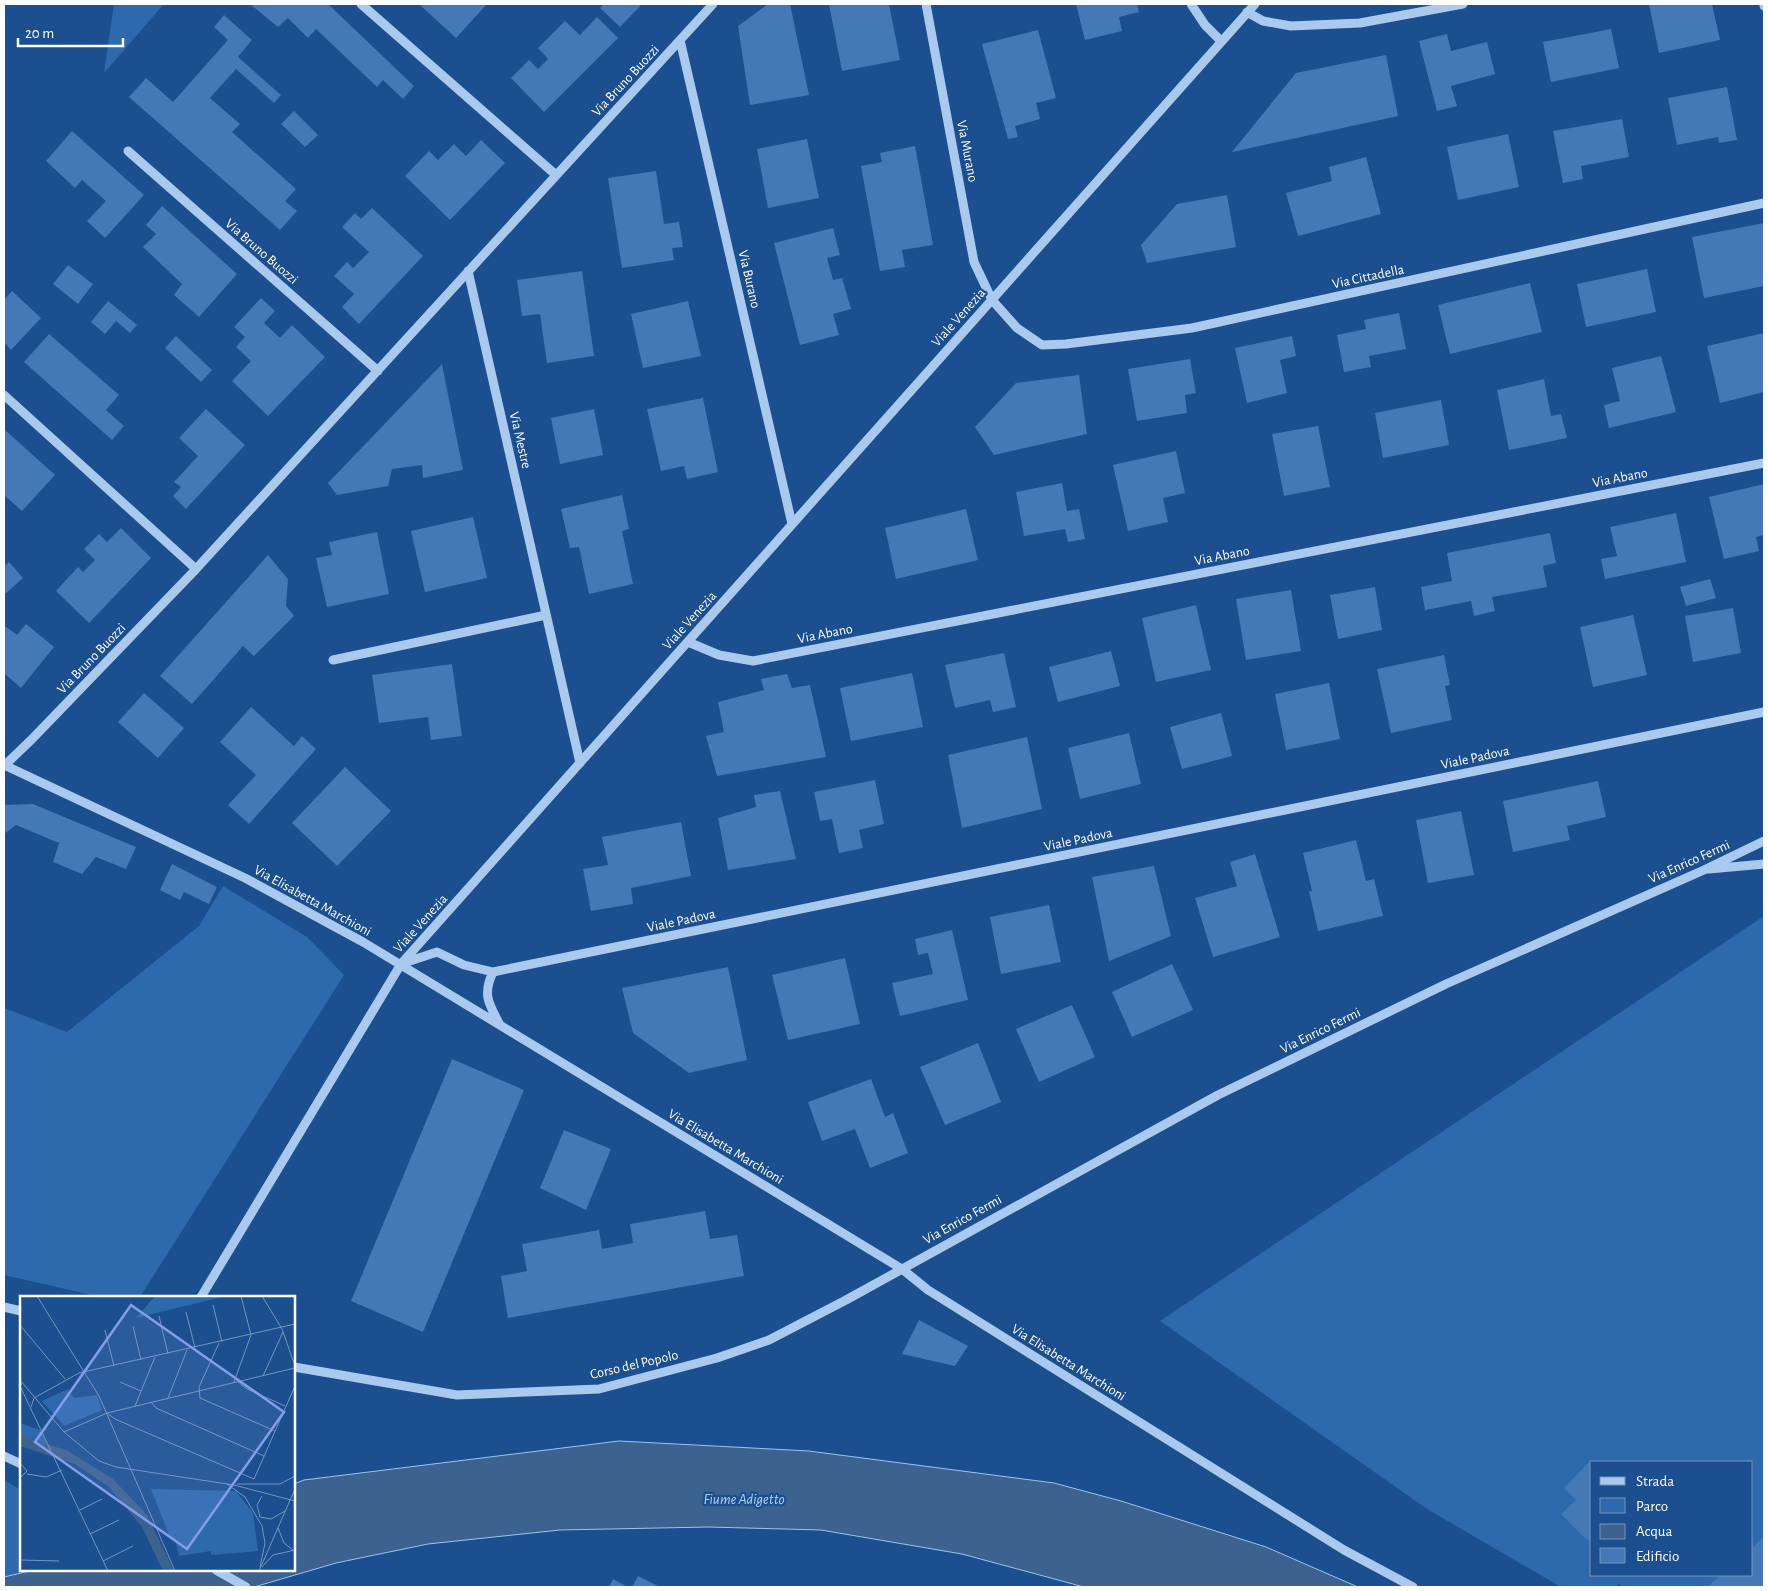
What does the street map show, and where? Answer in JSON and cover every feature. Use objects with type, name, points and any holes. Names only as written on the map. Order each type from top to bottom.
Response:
[{"type":"street","points":[[361,4],[556,175]]},
{"type":"street","name":"Via Bruno Buozzi","points":[[4,766],[196,568],[713,4]]},
{"type":"street","name":"Via Murano","points":[[926,4],[974,262],[992,300]]},
{"type":"street","points":[[1191,4],[1206,25],[1222,40]]},
{"type":"street","name":"Viale Venezia","points":[[203,1296],[401,964],[1254,4]]},
{"type":"street","points":[[1248,12],[1263,21],[1291,26],[1360,24],[1463,4]]},
{"type":"street","name":"Via Burano","points":[[680,40],[792,524]]},
{"type":"street","name":"Via Bruno Buozzi","points":[[128,151],[378,371]]},
{"type":"street","name":"Via Cittadella","points":[[992,300],[1017,328],[1042,345],[1076,343],[1192,328],[1764,203]]},
{"type":"street","name":"Via Mestre","points":[[468,271],[580,763]]},
{"type":"street","points":[[4,395],[196,568]]},
{"type":"street","name":"Via Abano","points":[[688,642],[718,655],[753,661],[1764,463]]},
{"type":"street","points":[[333,660],[546,614]]},
{"type":"street","name":"Viale Padova","points":[[401,964],[437,952],[464,965],[493,972],[1764,712]]},
{"type":"street","name":"Via Elisabetta Marchioni","points":[[4,766],[245,878],[401,964],[902,1269],[928,1290],[1344,1550],[1413,1587]]},
{"type":"street","name":"Via Enrico Fermi","points":[[902,1269],[1218,1095],[1446,984],[1704,870],[1764,841]]},
{"type":"street","points":[[1704,870],[1764,864]]},
{"type":"street","points":[[493,972],[487,986],[488,1001],[500,1025]]},
{"type":"street","name":"Corso del Popolo","points":[[295,1366],[457,1395],[599,1389],[717,1358],[769,1340],[902,1269]]},
{"type":"street","points":[[4,1307],[20,1311]]},
{"type":"street","points":[[4,1456],[20,1464]]},
{"type":"street","points":[[218,1571],[246,1587]]},
{"type":"green space","points":[[114,4],[164,4],[104,73]]},
{"type":"green space","points":[[223,886],[307,937],[344,975],[141,1296],[97,1296],[4,1275],[4,1008],[67,1032],[199,926]]},
{"type":"green space","points":[[1764,916],[1764,1587],[1623,1587],[1619,1584],[1615,1587],[1561,1587],[1427,1509],[1160,1321]]},
{"type":"green space","points":[[4,1480],[20,1489],[20,1571],[30,1571],[4,1577]]},
{"type":"water","name":"Fiume Adigetto","points":[[619,1441],[809,1451],[1054,1483],[1121,1501],[1266,1547],[1358,1587],[1084,1587],[962,1554],[821,1530],[708,1527],[560,1530],[428,1544],[336,1563],[254,1587],[4,1587],[4,1577],[30,1571],[295,1571],[295,1484],[304,1480]]},
{"type":"building","points":[[250,4],[328,4],[414,86],[403,99],[383,80],[377,87],[316,29],[308,38],[288,18],[278,27]]},
{"type":"building","points":[[419,4],[487,4],[456,38]]},
{"type":"building","points":[[604,4],[642,4],[620,27],[600,8]]},
{"type":"building","points":[[768,4],[790,4],[809,95],[750,105],[738,26]]},
{"type":"building","points":[[829,4],[889,4],[900,60],[842,71]]},
{"type":"building","points":[[1076,4],[1137,4],[1139,12],[1119,17],[1122,31],[1085,40]]},
{"type":"building","points":[[1649,4],[1712,4],[1720,40],[1659,53]]},
{"type":"building","points":[[224,15],[252,40],[238,57],[281,95],[274,103],[236,69],[210,98],[240,124],[232,132],[296,189],[285,201],[297,211],[280,230],[129,97],[146,78],[173,102],[228,40],[214,27]]},
{"type":"building","points":[[597,17],[618,38],[544,112],[511,78],[529,60],[538,69],[548,59],[538,48],[565,21],[580,35]]},
{"type":"building","points":[[1611,29],[1619,68],[1551,82],[1543,42]]},
{"type":"building","points":[[1038,30],[1056,98],[1036,103],[1040,119],[1015,126],[1018,137],[1008,139],[982,44]]},
{"type":"building","points":[[1447,34],[1451,51],[1487,42],[1495,74],[1451,86],[1457,106],[1437,111],[1419,41]]},
{"type":"building","points":[[1386,55],[1398,116],[1232,152],[1296,73]]},
{"type":"building","points":[[1727,87],[1737,140],[1719,143],[1718,137],[1677,145],[1668,98]]},
{"type":"building","points":[[294,111],[318,135],[305,147],[281,124]]},
{"type":"building","points":[[1622,119],[1629,157],[1581,166],[1583,179],[1563,183],[1553,131]]},
{"type":"building","points":[[72,131],[144,195],[105,238],[87,221],[106,201],[82,180],[75,188],[46,161]]},
{"type":"building","points":[[1508,134],[1519,187],[1458,200],[1447,147]]},
{"type":"building","points":[[807,139],[819,198],[768,208],[757,149]]},
{"type":"building","points":[[481,140],[505,163],[450,220],[405,176],[429,151],[438,160],[454,144],[466,156]]},
{"type":"building","points":[[915,146],[933,245],[902,250],[905,267],[880,271],[861,166],[882,162],[880,153]]},
{"type":"building","points":[[1366,157],[1381,214],[1298,236],[1286,193],[1332,181],[1329,167]]},
{"type":"building","points":[[656,171],[664,224],[679,222],[683,247],[672,248],[674,260],[622,268],[608,178]]},
{"type":"building","points":[[1227,195],[1236,247],[1147,263],[1141,245],[1177,204]]},
{"type":"building","points":[[162,206],[237,274],[199,317],[174,295],[182,284],[143,247],[156,234],[146,225]]},
{"type":"building","points":[[372,208],[423,256],[359,324],[342,307],[354,294],[334,276],[347,262],[353,268],[369,252],[342,227],[355,213],[361,219]]},
{"type":"building","points":[[1764,223],[1764,286],[1704,298],[1692,237]]},
{"type":"building","points":[[833,228],[840,255],[827,258],[833,280],[842,278],[851,309],[833,314],[839,335],[800,345],[774,243]]},
{"type":"building","points":[[68,265],[93,284],[78,304],[53,284]]},
{"type":"building","points":[[1647,269],[1656,312],[1586,327],[1577,284]]},
{"type":"building","points":[[582,271],[594,356],[547,363],[540,314],[522,316],[517,280]]},
{"type":"building","points":[[1530,283],[1542,332],[1450,354],[1438,305]]},
{"type":"building","points":[[12,291],[41,318],[11,350],[4,342],[4,300]]},
{"type":"building","points":[[261,298],[275,311],[264,323],[280,338],[292,325],[325,357],[268,416],[232,381],[251,361],[236,347],[245,337],[234,327]]},
{"type":"building","points":[[108,301],[137,325],[130,333],[116,321],[105,334],[91,322]]},
{"type":"building","points":[[688,301],[701,356],[643,368],[631,314]]},
{"type":"building","points":[[1399,313],[1406,349],[1369,356],[1371,367],[1344,372],[1337,335],[1366,329],[1364,320]]},
{"type":"building","points":[[1764,333],[1764,392],[1720,403],[1707,346]]},
{"type":"building","points":[[49,334],[119,395],[106,410],[124,426],[112,440],[24,362]]},
{"type":"building","points":[[176,336],[212,370],[201,382],[165,348]]},
{"type":"building","points":[[1292,336],[1296,356],[1280,360],[1287,393],[1247,403],[1235,348]]},
{"type":"building","points":[[1661,356],[1676,412],[1609,428],[1604,405],[1620,401],[1612,368]]},
{"type":"building","points":[[1190,359],[1196,393],[1185,395],[1187,413],[1137,421],[1128,369]]},
{"type":"building","points":[[442,364],[463,470],[423,478],[422,465],[392,469],[388,486],[337,495],[328,483]]},
{"type":"building","points":[[1079,375],[1087,434],[994,455],[975,427],[1016,383]]},
{"type":"building","points":[[1544,379],[1551,416],[1561,414],[1567,438],[1509,450],[1497,390]]},
{"type":"building","points":[[703,398],[718,472],[687,479],[684,466],[661,471],[647,409]]},
{"type":"building","points":[[1441,400],[1449,445],[1383,458],[1375,413]]},
{"type":"building","points":[[206,409],[245,445],[186,509],[173,496],[181,487],[174,482],[198,456],[179,438]]},
{"type":"building","points":[[594,409],[603,455],[560,464],[551,418]]},
{"type":"building","points":[[1318,426],[1330,487],[1284,496],[1272,434]]},
{"type":"building","points":[[4,429],[55,475],[22,511],[4,495]]},
{"type":"building","points":[[1176,451],[1185,493],[1163,498],[1168,522],[1128,531],[1113,465]]},
{"type":"building","points":[[1062,483],[1067,511],[1079,509],[1085,539],[1068,542],[1065,529],[1024,536],[1016,492]]},
{"type":"building","points":[[1764,484],[1764,535],[1756,537],[1759,551],[1724,559],[1709,497]]},
{"type":"building","points":[[622,495],[629,529],[622,531],[633,584],[589,594],[579,547],[570,548],[561,509]]},
{"type":"building","points":[[966,509],[978,560],[896,579],[885,528]]},
{"type":"building","points":[[1676,513],[1686,562],[1605,579],[1601,559],[1617,556],[1610,527]]},
{"type":"building","points":[[473,517],[487,578],[425,592],[411,531]]},
{"type":"building","points":[[121,528],[151,558],[89,623],[56,591],[78,567],[83,572],[95,560],[84,549],[99,534],[107,542]]},
{"type":"building","points":[[377,532],[389,594],[327,607],[316,558],[332,555],[329,542]]},
{"type":"building","points":[[1550,533],[1556,563],[1543,566],[1547,587],[1492,597],[1495,611],[1474,616],[1471,601],[1425,610],[1421,587],[1452,581],[1447,553]]},
{"type":"building","points":[[268,555],[288,579],[286,606],[294,616],[254,656],[243,646],[192,704],[160,676]]},
{"type":"building","points":[[9,562],[23,578],[4,595],[4,566]]},
{"type":"building","points":[[1710,579],[1716,598],[1686,606],[1680,587]]},
{"type":"building","points":[[1375,587],[1382,630],[1338,639],[1330,595]]},
{"type":"building","points":[[1291,590],[1301,651],[1246,660],[1236,599]]},
{"type":"building","points":[[1196,605],[1211,670],[1156,682],[1142,618]]},
{"type":"building","points":[[1733,608],[1741,653],[1693,662],[1685,616]]},
{"type":"building","points":[[1633,615],[1647,675],[1593,687],[1580,627]]},
{"type":"building","points":[[26,624],[54,647],[21,688],[4,673],[4,625],[17,635]]},
{"type":"building","points":[[1111,651],[1120,686],[1058,702],[1049,667]]},
{"type":"building","points":[[1004,653],[1016,707],[993,712],[990,700],[955,708],[945,665]]},
{"type":"building","points":[[1444,655],[1450,685],[1445,686],[1452,720],[1391,733],[1377,669]]},
{"type":"building","points":[[452,664],[462,736],[431,740],[428,717],[379,723],[372,675]]},
{"type":"building","points":[[912,673],[923,727],[851,741],[840,688]]},
{"type":"building","points":[[787,674],[792,688],[810,685],[826,757],[717,776],[706,736],[724,732],[718,702],[764,690],[761,679]]},
{"type":"building","points":[[1329,683],[1340,739],[1286,750],[1275,694]]},
{"type":"building","points":[[144,693],[184,728],[158,758],[118,722]]},
{"type":"building","points":[[251,707],[294,746],[302,736],[316,749],[249,824],[228,805],[256,775],[220,742]]},
{"type":"building","points":[[1221,713],[1232,756],[1182,769],[1170,727]]},
{"type":"building","points":[[1129,733],[1141,784],[1080,799],[1068,748]]},
{"type":"building","points":[[1027,737],[1042,809],[962,828],[948,755]]},
{"type":"building","points":[[345,767],[391,811],[337,866],[292,823]]},
{"type":"building","points":[[875,780],[884,824],[859,830],[863,848],[839,853],[832,819],[820,821],[814,792]]},
{"type":"building","points":[[1598,781],[1606,817],[1567,826],[1570,840],[1513,852],[1503,801]]},
{"type":"building","points":[[780,791],[796,859],[728,870],[718,818],[756,807],[754,795]]},
{"type":"building","points":[[33,804],[136,847],[126,869],[96,857],[82,874],[53,862],[59,843],[16,825],[4,834],[4,805]]},
{"type":"building","points":[[1461,811],[1474,875],[1428,883],[1416,820]]},
{"type":"building","points":[[681,822],[691,876],[631,888],[633,904],[591,911],[583,869],[608,865],[602,837]]},
{"type":"building","points":[[1356,840],[1366,881],[1374,879],[1383,916],[1318,931],[1309,891],[1312,891],[1303,853]]},
{"type":"building","points":[[1255,854],[1280,937],[1213,957],[1195,898],[1237,886],[1230,862]]},
{"type":"building","points":[[172,864],[217,887],[209,904],[184,892],[180,900],[160,890]]},
{"type":"building","points":[[1154,866],[1171,936],[1109,961],[1092,877]]},
{"type":"building","points":[[1049,905],[1061,962],[1001,974],[990,917]]},
{"type":"building","points":[[952,930],[968,1000],[900,1016],[892,983],[933,974],[928,953],[918,955],[915,939]]},
{"type":"building","points":[[845,958],[860,1024],[788,1040],[772,975]]},
{"type":"building","points":[[1172,964],[1193,1010],[1132,1037],[1112,992]]},
{"type":"building","points":[[728,967],[747,1060],[689,1073],[633,1033],[622,988]]},
{"type":"building","points":[[1072,1005],[1095,1057],[1039,1082],[1016,1029]]},
{"type":"building","points":[[978,1043],[1001,1102],[945,1125],[920,1067]]},
{"type":"building","points":[[452,1059],[524,1090],[423,1332],[351,1301]]},
{"type":"building","points":[[871,1079],[885,1117],[893,1113],[908,1153],[870,1168],[855,1129],[822,1141],[808,1102]]},
{"type":"building","points":[[564,1130],[611,1149],[586,1210],[540,1188]]},
{"type":"building","points":[[705,1211],[710,1239],[737,1235],[744,1276],[508,1318],[501,1276],[527,1271],[522,1244],[599,1230],[602,1249],[633,1243],[630,1224]]},
{"type":"building","points":[[919,1320],[968,1346],[955,1366],[902,1354]]},
{"type":"building","points":[[1590,1463],[1590,1538],[1587,1540],[1561,1514],[1576,1500],[1564,1488]]},
{"type":"building","points":[[1764,1537],[1764,1587],[1707,1587],[1720,1576],[1753,1576],[1753,1547]]},
{"type":"building","points":[[638,1576],[660,1587],[632,1587]]},
{"type":"building","points":[[613,1579],[628,1587],[609,1587]]}]
